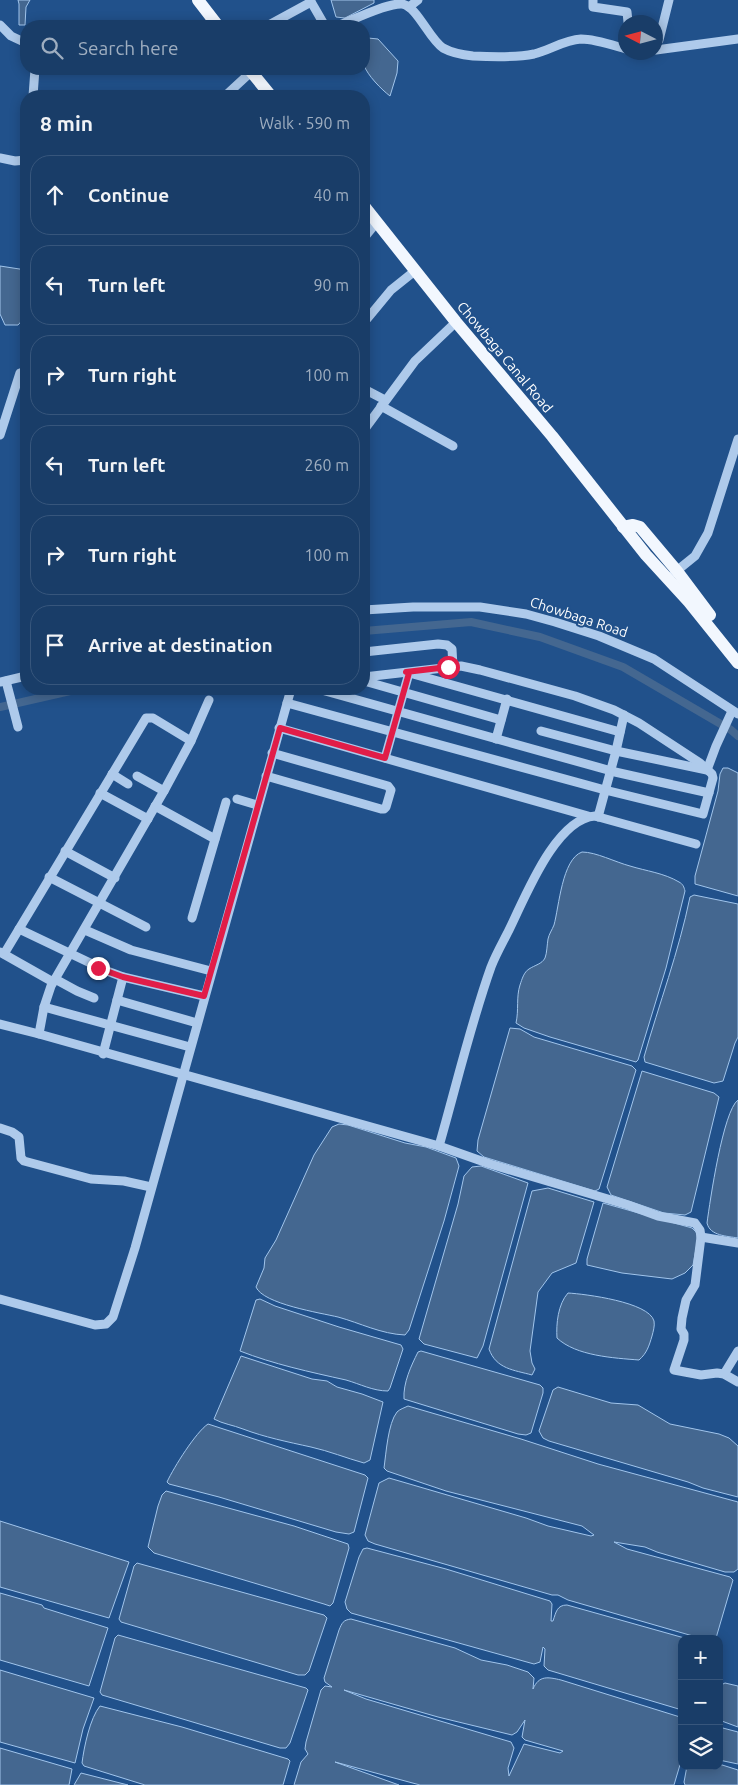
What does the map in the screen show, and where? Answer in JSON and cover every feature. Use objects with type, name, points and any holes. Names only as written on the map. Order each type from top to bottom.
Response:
[{"type":"main road","points":[[198,0],[213,20]]},
{"type":"main road","points":[[254,75],[267,90]]},
{"type":"main road","name":"Chowbaga Canal Road","points":[[370,213],[623,527],[633,525],[640,527],[672,574]]},
{"type":"main road","points":[[672,574],[738,654]]},
{"type":"main road","points":[[672,574],[689,602],[738,663]]},
{"type":"street","points":[[352,20],[392,5],[418,0]]},
{"type":"street","points":[[592,0],[593,8],[627,12],[628,15]]},
{"type":"street","points":[[663,27],[669,0]]},
{"type":"street","points":[[278,20],[311,1],[322,20]]},
{"type":"street","points":[[404,4],[438,43],[450,51],[461,54],[490,56],[535,54],[572,40],[582,39],[618,47]]},
{"type":"street","points":[[0,25],[10,36],[20,40]]},
{"type":"street","points":[[663,49],[738,39]]},
{"type":"street","points":[[33,90],[35,75]]},
{"type":"street","points":[[231,90],[246,75]]},
{"type":"street","points":[[0,158],[20,160]]},
{"type":"street","points":[[370,231],[377,222]]},
{"type":"street","points":[[370,315],[391,290],[416,270]]},
{"type":"street","points":[[370,421],[422,354],[456,322]]},
{"type":"street","points":[[0,435],[20,373]]},
{"type":"street","points":[[370,393],[402,419],[453,446]]},
{"type":"street","points":[[672,574],[695,556],[708,533],[738,439]]},
{"type":"street","name":"Chowbaga Road","points":[[370,610],[413,607],[480,607],[526,614],[555,622],[606,639],[654,659],[735,712]]},
{"type":"street","points":[[370,651],[438,644],[447,645],[452,649],[452,667]]},
{"type":"street","points":[[286,703],[605,790],[703,814],[712,778],[707,770],[671,743],[624,714],[556,691],[461,666],[370,676]]},
{"type":"street","points":[[385,758],[407,672]]},
{"type":"street","points":[[407,672],[620,732]]},
{"type":"street","points":[[18,727],[9,691],[3,682],[20,678]]},
{"type":"street","points":[[370,683],[501,720]]},
{"type":"street","points":[[0,1299],[95,1326],[106,1324],[113,1317],[152,1187],[196,1023],[289,695]]},
{"type":"street","points":[[339,695],[610,771],[709,793]]},
{"type":"street","points":[[496,739],[507,699]]},
{"type":"street","points":[[39,1034],[44,1007],[54,980],[85,930],[164,791],[191,741],[209,700]]},
{"type":"street","points":[[707,770],[716,746],[735,712]]},
{"type":"street","points":[[598,817],[624,714]]},
{"type":"street","points":[[94,998],[2,953],[19,929],[64,851],[146,718],[152,718],[191,741]]},
{"type":"street","points":[[280,728],[588,816],[598,817],[696,844]]},
{"type":"street","points":[[541,731],[616,751],[707,770]]},
{"type":"street","points":[[266,776],[381,809],[386,807],[391,790],[388,786],[272,753]]},
{"type":"street","points":[[112,774],[128,784]]},
{"type":"street","points":[[137,776],[164,791]]},
{"type":"street","points":[[100,793],[148,819]]},
{"type":"street","points":[[237,799],[257,805]]},
{"type":"street","points":[[192,918],[226,802]]},
{"type":"street","points":[[155,806],[215,839]]},
{"type":"street","points":[[439,1146],[492,965],[538,871],[556,844],[572,825],[588,816]]},
{"type":"street","points":[[64,851],[115,878]]},
{"type":"street","points":[[50,877],[146,927]]},
{"type":"street","points":[[19,929],[98,968],[123,977],[204,996]]},
{"type":"street","points":[[85,930],[131,950],[211,972]]},
{"type":"street","points":[[104,1054],[123,977]]},
{"type":"street","points":[[117,1000],[196,1023]]},
{"type":"street","points":[[44,1007],[190,1048]]},
{"type":"street","points":[[0,1024],[439,1146],[658,1216],[689,1221],[699,1227],[701,1237],[695,1286],[686,1300],[681,1329],[684,1334],[684,1340],[674,1370],[701,1375],[724,1374],[738,1382]]},
{"type":"street","points":[[0,1128],[12,1132],[19,1137],[21,1158],[24,1161],[91,1179],[124,1181],[152,1187]]},
{"type":"street","points":[[701,1237],[738,1243]]},
{"type":"street","points":[[724,1374],[738,1351]]},
{"type":"water","points":[[18,0],[30,0],[26,7],[25,20],[20,20],[20,25],[19,25]]},
{"type":"water","points":[[331,0],[374,0],[374,3],[345,18],[336,17]]},
{"type":"water","points":[[370,38],[378,39],[398,61],[397,73],[390,96],[369,75]]},
{"type":"water","points":[[0,266],[20,269],[20,323],[18,325],[5,325],[0,314]]},
{"type":"water","points":[[723,768],[728,768],[738,773],[738,896],[695,884],[695,876]]},
{"type":"water","points":[[582,852],[667,876],[684,887],[685,891],[666,968],[636,1062],[550,1037],[524,1028],[516,1023],[518,994],[522,978],[527,970],[545,958],[562,884],[575,856]]},
{"type":"water","points":[[694,895],[738,904],[738,1037],[723,1081],[714,1083],[645,1062],[644,1057],[675,957],[690,897]]},
{"type":"water","points":[[510,1028],[520,1029],[534,1037],[632,1066],[636,1070],[599,1189],[595,1191],[484,1157],[477,1151],[478,1140]]},
{"type":"water","points":[[642,1071],[714,1093],[719,1097],[691,1212],[685,1215],[664,1213],[611,1195],[607,1187]]},
{"type":"water","points":[[738,1100],[738,1238],[715,1233],[707,1223],[722,1138],[732,1108]]},
{"type":"water","points":[[339,1124],[348,1125],[405,1143],[426,1147],[456,1158],[459,1166],[444,1221],[409,1330],[405,1335],[379,1330],[338,1317],[281,1303],[261,1293],[256,1287],[264,1268],[265,1258],[276,1240],[314,1155],[332,1127]]},
{"type":"water","points":[[481,1166],[528,1183],[483,1346],[477,1358],[424,1344],[419,1339],[458,1204],[464,1176],[472,1167]]},
{"type":"water","points":[[548,1188],[594,1202],[576,1263],[552,1273],[538,1292],[530,1351],[535,1369],[532,1375],[501,1365],[492,1356],[489,1349],[532,1191]]},
{"type":"water","points":[[603,1203],[692,1228],[698,1238],[693,1265],[685,1273],[672,1279],[622,1273],[587,1265]]},
{"type":"water","points":[[568,1293],[616,1300],[650,1314],[654,1321],[654,1327],[650,1343],[644,1355],[639,1360],[596,1355],[574,1349],[557,1338],[558,1314]]},
{"type":"water","points":[[260,1299],[275,1306],[339,1327],[401,1345],[403,1349],[388,1391],[372,1389],[346,1380],[279,1364],[240,1351],[256,1300]]},
{"type":"water","points":[[421,1351],[540,1385],[543,1388],[543,1393],[531,1433],[526,1435],[518,1434],[404,1399],[408,1375],[418,1352]]},
{"type":"water","points":[[241,1356],[312,1379],[327,1381],[337,1387],[383,1402],[370,1460],[364,1463],[276,1439],[214,1419]]},
{"type":"water","points":[[558,1387],[611,1403],[638,1405],[670,1424],[719,1434],[729,1438],[738,1446],[738,1497],[703,1488],[543,1438],[539,1431],[553,1390]]},
{"type":"water","points":[[408,1406],[598,1464],[738,1502],[738,1569],[734,1572],[725,1572],[645,1547],[614,1542],[627,1549],[730,1577],[733,1580],[717,1635],[689,1635],[568,1600],[558,1595],[552,1595],[368,1541],[365,1535],[379,1483],[389,1478],[548,1526],[591,1536],[594,1535],[582,1526],[446,1491],[387,1471],[384,1468],[391,1423],[397,1412]]},
{"type":"water","points":[[208,1424],[365,1475],[368,1478],[354,1532],[349,1534],[336,1532],[169,1484],[167,1482],[180,1459],[198,1434]]},
{"type":"water","points":[[166,1491],[294,1526],[348,1544],[349,1548],[333,1603],[330,1606],[154,1553],[148,1547],[158,1506],[162,1495]]},
{"type":"water","points":[[0,1521],[129,1562],[109,1618],[0,1587]]},
{"type":"water","points":[[367,1548],[446,1569],[550,1601],[552,1604],[551,1621],[553,1621],[559,1608],[567,1605],[678,1636],[678,1709],[548,1670],[544,1666],[545,1649],[543,1647],[540,1662],[534,1664],[351,1613],[347,1609],[345,1602],[363,1549]]},
{"type":"water","points":[[137,1563],[324,1615],[327,1618],[309,1671],[305,1675],[298,1675],[121,1622],[119,1619],[134,1566]]},
{"type":"water","points":[[0,1593],[42,1605],[44,1608],[108,1628],[89,1686],[0,1660]]},
{"type":"water","points":[[351,1619],[455,1648],[481,1660],[507,1665],[528,1672],[534,1678],[533,1689],[535,1684],[541,1679],[556,1679],[678,1717],[678,1770],[674,1785],[420,1785],[335,1762],[399,1785],[294,1785],[301,1762],[308,1754],[305,1749],[306,1742],[321,1690],[325,1686],[332,1687],[325,1682],[324,1678],[339,1630],[346,1620]],"holes":[[[344,1690],[438,1717],[512,1735],[517,1732],[525,1720],[522,1737],[525,1740],[563,1751],[560,1753],[524,1744],[509,1776],[508,1768],[514,1748],[511,1742],[366,1699]]]},
{"type":"water","points":[[118,1635],[306,1688],[308,1690],[290,1743],[286,1748],[280,1748],[102,1695],[100,1692],[115,1638]]},
{"type":"water","points":[[0,1670],[94,1698],[83,1729],[75,1763],[0,1742]]},
{"type":"water","points":[[723,1684],[738,1686],[738,1727],[723,1721]]},
{"type":"water","points":[[100,1706],[182,1727],[288,1759],[290,1761],[283,1785],[145,1785],[84,1766],[82,1763],[88,1733],[96,1711]]},
{"type":"water","points":[[723,1728],[738,1732],[738,1764],[723,1761]]},
{"type":"water","points":[[0,1748],[72,1769],[69,1785],[0,1785]]},
{"type":"water","points":[[723,1765],[738,1770],[738,1785],[685,1785],[686,1770],[723,1770]]},
{"type":"water","points":[[81,1773],[128,1785],[74,1785]]},
{"type":"waterway","points":[[370,630],[471,622],[540,637],[623,667],[731,730],[738,736]]},
{"type":"waterway","points":[[0,707],[53,695]]},
{"type":"route","points":[[98,968],[123,977],[204,996],[280,728],[385,758],[409,673],[406,672],[448,667]]}]
